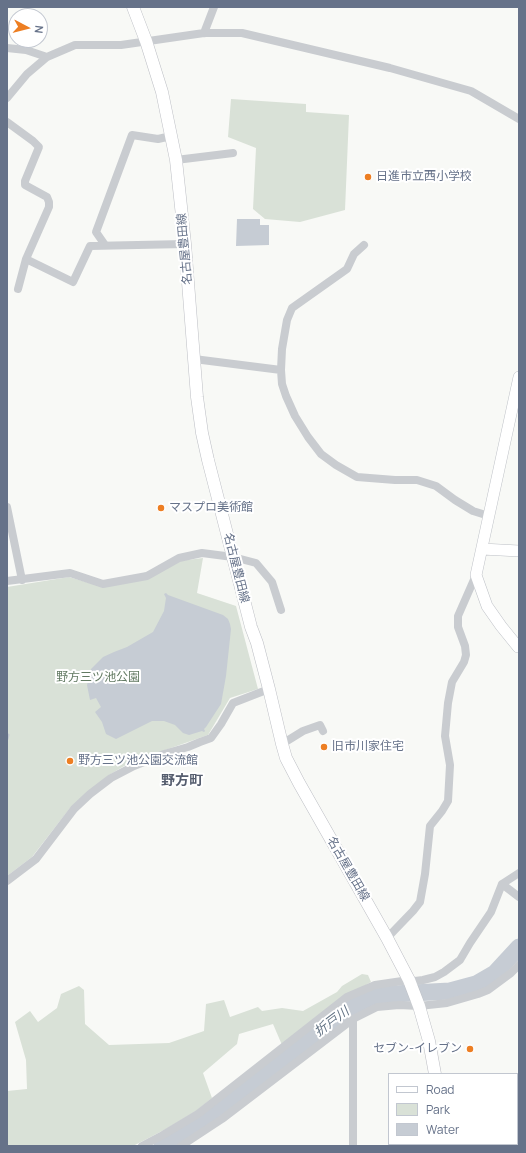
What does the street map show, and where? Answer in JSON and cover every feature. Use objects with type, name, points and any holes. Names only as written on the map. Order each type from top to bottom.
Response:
[{"type":"main road","name":"名古屋豊田線","points":[[133,7],[146,41],[162,92],[176,160],[185,244],[197,397],[202,433],[251,627],[270,689],[282,744],[286,758],[299,783],[387,938],[410,982],[429,1041],[435,1073]]},
{"type":"street","points":[[204,33],[214,7]]},
{"type":"street","points":[[7,98],[27,74],[46,57],[75,45],[121,45],[204,33],[242,33],[390,68],[471,91],[519,119]]},
{"type":"street","points":[[7,48],[26,50],[46,57]]},
{"type":"street","points":[[7,122],[39,147],[25,181],[25,185],[47,197],[49,202],[49,208],[26,259],[18,289]]},
{"type":"street","points":[[105,245],[96,232],[132,135],[158,139],[171,136]]},
{"type":"street","points":[[176,160],[233,153]]},
{"type":"street","points":[[26,259],[73,282],[90,246],[185,244]]},
{"type":"street","points":[[364,245],[354,254],[347,268],[292,308],[287,320],[282,349],[282,384],[295,416],[308,438],[321,454],[357,477],[417,480],[436,486],[454,500],[473,511],[489,516]]},
{"type":"street","points":[[194,359],[281,370]]},
{"type":"street","points":[[387,938],[420,902],[425,874],[430,826],[442,811],[448,800],[450,765],[445,736],[448,704],[452,682],[464,662],[466,655],[458,627],[458,616],[476,575],[519,377]]},
{"type":"street","points":[[7,507],[22,580]]},
{"type":"street","points":[[482,550],[519,551]]},
{"type":"street","points":[[7,582],[70,573],[103,584],[147,576],[179,558],[202,553],[233,557],[256,563],[272,582],[281,610]]},
{"type":"street","points":[[476,575],[487,606],[518,648]]},
{"type":"street","points":[[7,881],[36,859],[74,809],[90,794],[111,778],[134,766],[164,754],[211,738],[233,703],[270,689]]},
{"type":"street","points":[[282,744],[303,731],[320,725],[323,731]]},
{"type":"street","points":[[142,1146],[198,1114],[347,997],[375,985],[410,982],[435,977],[444,972],[460,960],[491,912],[502,884],[519,873]]},
{"type":"street","points":[[502,884],[519,898]]},
{"type":"street","points":[[181,1146],[222,1119],[353,1019],[377,1007],[447,1003],[478,994],[488,990],[511,973],[519,965]]},
{"type":"street","points":[[353,1019],[353,1146]]},
{"type":"green space","points":[[231,99],[306,104],[306,112],[349,115],[345,210],[300,222],[265,219],[253,209],[256,148],[228,137]]},
{"type":"green space","name":"野方三ツ池公園","points":[[203,558],[197,593],[236,606],[258,689],[230,698],[208,735],[131,762],[109,775],[70,808],[32,857],[7,876],[7,587],[69,577],[103,587],[179,561]]},
{"type":"green space","points":[[362,974],[368,975],[371,982],[348,995],[282,1045],[273,1024],[239,1034],[237,1044],[203,1073],[212,1098],[196,1111],[133,1146],[7,1146],[7,1091],[27,1089],[26,1060],[15,1022],[30,1011],[38,1022],[57,1008],[61,994],[79,986],[84,990],[85,1024],[109,1045],[169,1043],[204,1031],[206,1004],[224,1000],[230,1017],[258,1007],[262,1011],[282,1008],[303,1011],[337,992],[342,986]]},
{"type":"water","points":[[237,219],[260,219],[260,225],[269,225],[269,245],[236,246]]},
{"type":"water","points":[[166,593],[223,615],[228,619],[231,629],[226,676],[221,704],[204,729],[204,732],[202,731],[189,735],[183,733],[175,725],[164,721],[152,721],[116,739],[106,734],[102,722],[95,712],[101,707],[96,698],[90,700],[87,685],[91,669],[103,657],[127,647],[153,632],[164,611],[166,598],[164,594]]},
{"type":"waterway","points":[[7,739],[8,735]]},
{"type":"waterway","name":"折戸川","points":[[162,1146],[186,1133],[356,1005],[375,995],[450,991],[476,984],[495,973],[519,947]]},
{"type":"place","name":"日進市立西小学校","points":[[368,177]]},
{"type":"place","name":"マスプロ美術館","points":[[161,508]]},
{"type":"place","name":"旧市川家住宅","points":[[324,747]]},
{"type":"place","name":"野方三ツ池公園交流館","points":[[70,761]]},
{"type":"place","name":"セブン-イレブン","points":[[470,1049]]},
{"type":"district","name":"野方町","points":[[182,781]]}]
